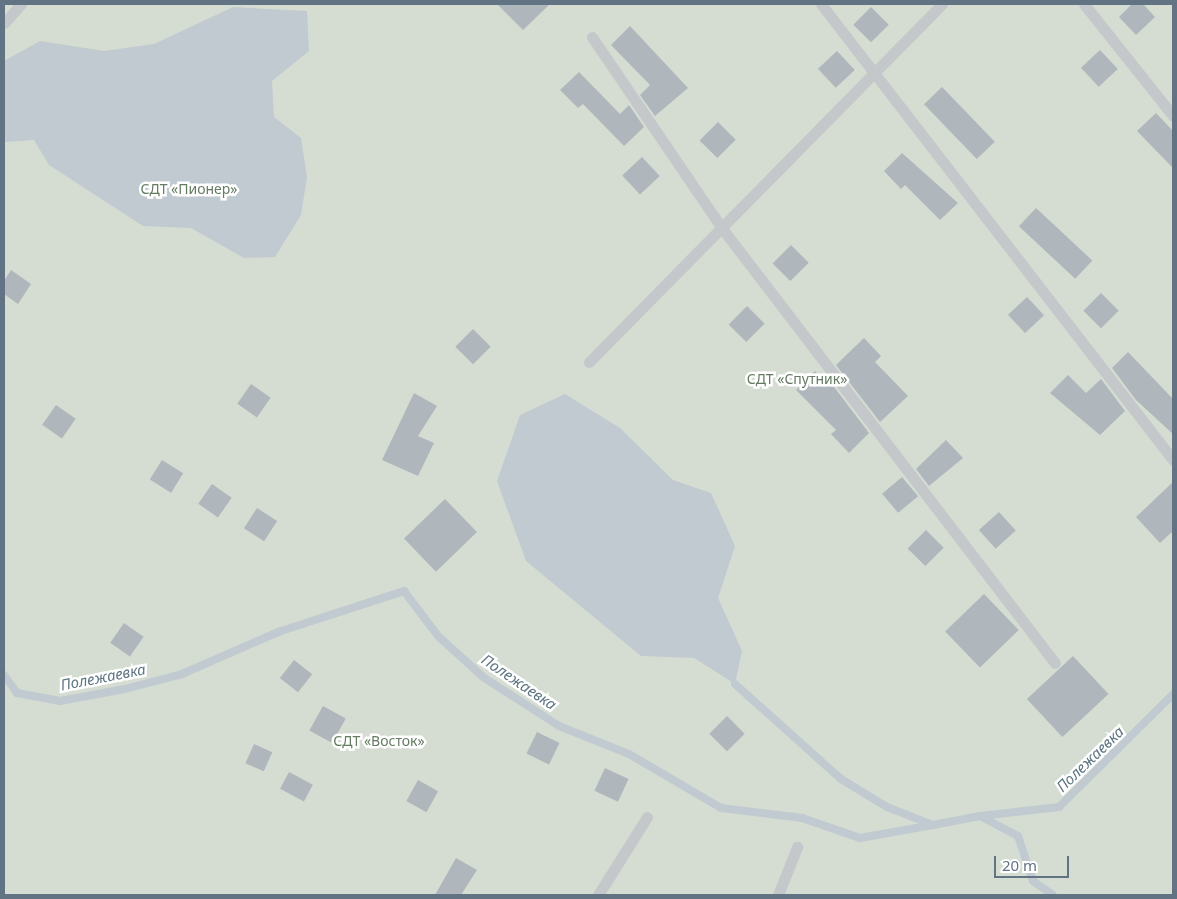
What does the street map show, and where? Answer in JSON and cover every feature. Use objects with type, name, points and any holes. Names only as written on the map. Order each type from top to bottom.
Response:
[{"type":"lane","points":[[4,23],[22,4]]},
{"type":"lane","points":[[821,4],[872,75],[1173,460]]},
{"type":"lane","points":[[589,362],[942,4]]},
{"type":"lane","points":[[1084,4],[1173,116]]},
{"type":"lane","points":[[592,37],[721,227],[1055,663]]},
{"type":"lane","points":[[598,895],[648,817]]},
{"type":"lane","points":[[778,895],[797,847]]},
{"type":"green space","points":[[4,4],[1173,4],[1173,895],[4,895]]},
{"type":"shaded area","points":[[233,7],[307,11],[309,51],[272,81],[274,117],[301,138],[307,177],[301,215],[275,257],[244,258],[191,228],[143,226],[49,165],[34,140],[4,142],[4,61],[40,41],[104,51],[154,44]]},
{"type":"shaded area","points":[[565,394],[620,428],[673,480],[711,493],[735,546],[718,598],[742,651],[735,684],[694,658],[641,656],[526,561],[497,481],[520,415]]},
{"type":"building","points":[[497,4],[550,4],[523,30]]},
{"type":"building","points":[[1132,4],[1143,4],[1155,17],[1136,35],[1119,17]]},
{"type":"building","points":[[871,7],[889,25],[871,42],[853,25]]},
{"type":"building","points":[[630,26],[688,88],[655,116],[640,95],[650,85],[611,45]]},
{"type":"building","points":[[1100,50],[1118,69],[1099,87],[1081,68]]},
{"type":"building","points":[[837,51],[855,70],[836,88],[818,69]]},
{"type":"building","points":[[579,72],[620,114],[629,105],[644,127],[624,146],[583,104],[578,108],[560,90]]},
{"type":"building","points":[[942,87],[995,142],[977,159],[924,104]]},
{"type":"building","points":[[1156,113],[1173,131],[1173,168],[1137,131]]},
{"type":"building","points":[[718,122],[736,140],[717,158],[700,140]]},
{"type":"building","points":[[902,153],[958,203],[940,220],[905,185],[901,189],[884,171]]},
{"type":"building","points":[[642,157],[660,176],[640,194],[622,175]]},
{"type":"building","points":[[1036,208],[1092,261],[1075,279],[1019,226]]},
{"type":"building","points":[[791,245],[809,263],[790,281],[773,263]]},
{"type":"building","points":[[11,270],[31,284],[18,304],[4,294],[4,281]]},
{"type":"building","points":[[1101,293],[1119,311],[1101,328],[1083,311]]},
{"type":"building","points":[[1027,297],[1044,315],[1025,333],[1008,315]]},
{"type":"building","points":[[747,306],[765,324],[746,342],[729,324]]},
{"type":"building","points":[[473,329],[491,347],[473,364],[455,347]]},
{"type":"building","points":[[864,338],[881,356],[875,362],[908,396],[880,422],[836,365]]},
{"type":"building","points":[[1128,352],[1173,399],[1173,434],[1136,400],[1112,368]]},
{"type":"building","points":[[815,371],[822,379],[825,375],[869,433],[849,453],[831,434],[836,430],[796,390]]},
{"type":"building","points":[[1068,375],[1086,393],[1101,379],[1125,411],[1100,435],[1050,393]]},
{"type":"building","points":[[251,384],[271,398],[257,417],[237,404]]},
{"type":"building","points":[[414,393],[437,406],[418,436],[434,443],[418,476],[382,460]]},
{"type":"building","points":[[56,405],[76,419],[62,438],[42,425]]},
{"type":"building","points":[[946,440],[963,458],[929,486],[916,469]]},
{"type":"building","points":[[162,460],[183,473],[171,493],[150,480]]},
{"type":"building","points":[[902,477],[918,496],[898,513],[882,494]]},
{"type":"building","points":[[1173,482],[1173,531],[1160,543],[1136,517]]},
{"type":"building","points":[[212,484],[232,498],[218,517],[198,504]]},
{"type":"building","points":[[445,499],[477,532],[436,572],[404,539]]},
{"type":"building","points":[[257,508],[277,521],[264,541],[244,528]]},
{"type":"building","points":[[999,512],[1016,531],[996,549],[979,530]]},
{"type":"building","points":[[926,530],[944,548],[925,566],[908,548]]},
{"type":"building","points":[[984,594],[1019,630],[980,667],[945,632]]},
{"type":"building","points":[[124,623],[144,637],[130,656],[110,643]]},
{"type":"building","points":[[1073,656],[1108,694],[1062,737],[1027,699]]},
{"type":"building","points":[[294,660],[312,674],[298,692],[280,678]]},
{"type":"building","points":[[323,706],[346,719],[332,743],[309,730]]},
{"type":"building","points":[[727,716],[745,734],[727,751],[709,734]]},
{"type":"building","points":[[537,732],[559,743],[549,765],[526,754]]},
{"type":"building","points":[[254,744],[272,752],[264,771],[245,763]]},
{"type":"building","points":[[605,768],[629,779],[618,802],[594,791]]},
{"type":"building","points":[[289,772],[313,785],[304,801],[280,789]]},
{"type":"building","points":[[418,780],[438,791],[426,812],[406,801]]},
{"type":"building","points":[[456,858],[477,870],[461,895],[435,895]]},
{"type":"waterway","name":"Полежаевка","points":[[4,675],[17,693],[60,701],[125,689],[182,674],[278,632],[404,591],[438,636],[483,677],[559,726],[629,754],[721,808],[802,818],[860,838],[933,825]]},
{"type":"waterway","name":"Полежаевка","points":[[735,684],[841,779],[887,807],[933,825],[980,816],[1018,836],[1033,881],[1053,895]]},
{"type":"waterway","name":"Полежаевка","points":[[980,816],[1059,807],[1173,694]]},
{"type":"park label","name":"СДТ «Пионер»","points":[[189,189]]},
{"type":"park label","name":"СДТ «Спутник»","points":[[797,379]]},
{"type":"park label","name":"СДТ «Восток»","points":[[379,741]]}]
